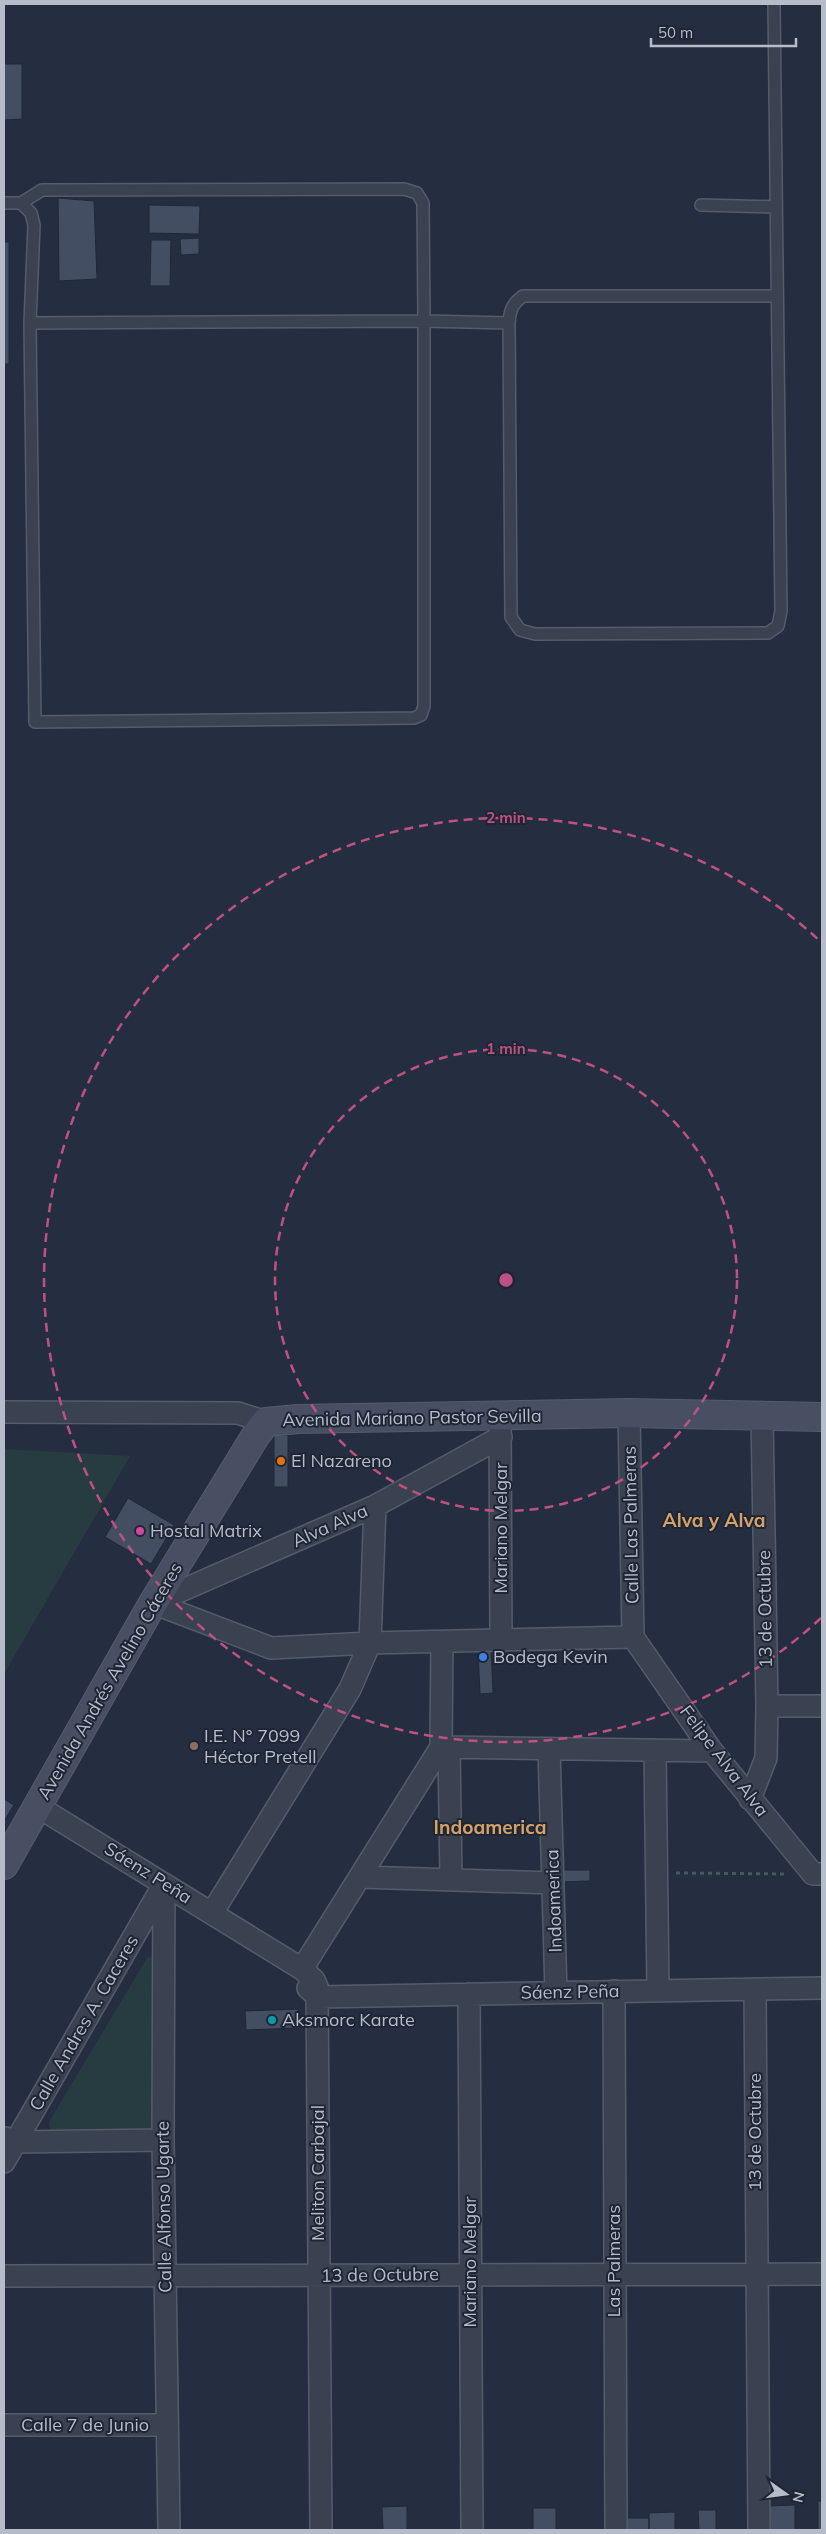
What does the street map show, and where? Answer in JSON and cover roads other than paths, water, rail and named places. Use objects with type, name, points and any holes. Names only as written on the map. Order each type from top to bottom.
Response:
[{"type":"street","name":"Avenida Mariano Pastor Sevilla","points":[[4,1412],[238,1414],[266,1422],[298,1419],[501,1426],[629,1413],[822,1417]]},
{"type":"street","name":"Calle Las Palmeras","points":[[629,1413],[633,1637]]},
{"type":"street","name":"13 de Octubre","points":[[750,1799],[766,1758],[767,1706],[762,1416]]},
{"type":"street","name":"Avenida Andrés Avelino Cáceres","points":[[4,1866],[153,1604],[256,1435],[266,1422]]},
{"type":"street","name":"Alva Alva","points":[[153,1604],[375,1506],[501,1426]]},
{"type":"street","name":"Mariano Melgar","points":[[501,1426],[501,1641]]},
{"type":"street","points":[[212,1914],[350,1689],[370,1643],[375,1506]]},
{"type":"street","points":[[153,1604],[271,1648],[370,1643],[633,1637]]},
{"type":"street","name":"Felipe Alva Alva","points":[[633,1637],[712,1751],[750,1799],[817,1874]]},
{"type":"street","points":[[442,1642],[451,1880]]},
{"type":"street","points":[[767,1706],[822,1706]]},
{"type":"street","points":[[445,1747],[712,1751]]},
{"type":"street","points":[[302,1969],[445,1747]]},
{"type":"street","name":"Indoamerica","points":[[550,1749],[556,1992]]},
{"type":"street","points":[[655,1750],[658,1991]]},
{"type":"street","name":"Sáenz Peña","points":[[38,1806],[302,1969],[314,1980],[318,1997]]},
{"type":"street","points":[[360,1877],[553,1882]]},
{"type":"street","name":"Calle Andres A. Caceres","points":[[4,2162],[9,2139],[164,1884]]},
{"type":"street","name":"Calle Alfonso Ugarte","points":[[164,1884],[163,2140],[170,2530]]},
{"type":"street","name":"Sáenz Peña","points":[[258,1942],[318,1997],[822,1988]]},
{"type":"street","name":"13 de Octubre","points":[[755,1989],[759,2530]]},
{"type":"street","name":"Las Palmeras","points":[[614,1991],[616,2530]]},
{"type":"street","name":"Mariano Melgar","points":[[469,1994],[472,2530]]},
{"type":"street","name":"Meliton Carbajal","points":[[318,1997],[318,2276],[321,2530]]},
{"type":"street","points":[[9,2139],[163,2140]]},
{"type":"street","name":"13 de Octubre","points":[[4,2276],[822,2274]]},
{"type":"street","name":"Calle 7 de Junio","points":[[4,2425],[167,2425]]},
{"type":"lane","points":[[774,4],[780,611],[778,626],[768,633],[535,634],[520,630],[511,617],[509,323],[510,312],[514,302],[523,296],[776,296]]},
{"type":"lane","points":[[4,203],[21,203],[42,190],[404,190],[417,193],[423,203],[424,321],[424,706],[421,715],[414,718],[35,722],[30,323],[34,225],[31,213],[21,203]]},
{"type":"lane","points":[[701,206],[776,207]]},
{"type":"lane","points":[[30,323],[424,321],[509,323]]},
{"type":"place","name":"El Nazareno","points":[[281,1461]]},
{"type":"place","name":"Hostal Matrix","points":[[140,1531]]},
{"type":"place","name":"Bodega Kevin","points":[[483,1657]]},
{"type":"place","name":"I.E. N° 7099 Héctor Pretell","points":[[194,1746]]},
{"type":"place","name":"Aksmorc Karate","points":[[272,2020]]},
{"type":"district","name":"Alva y Alva","points":[[714,1520]]},
{"type":"district","name":"Indoamerica","points":[[490,1827]]}]
